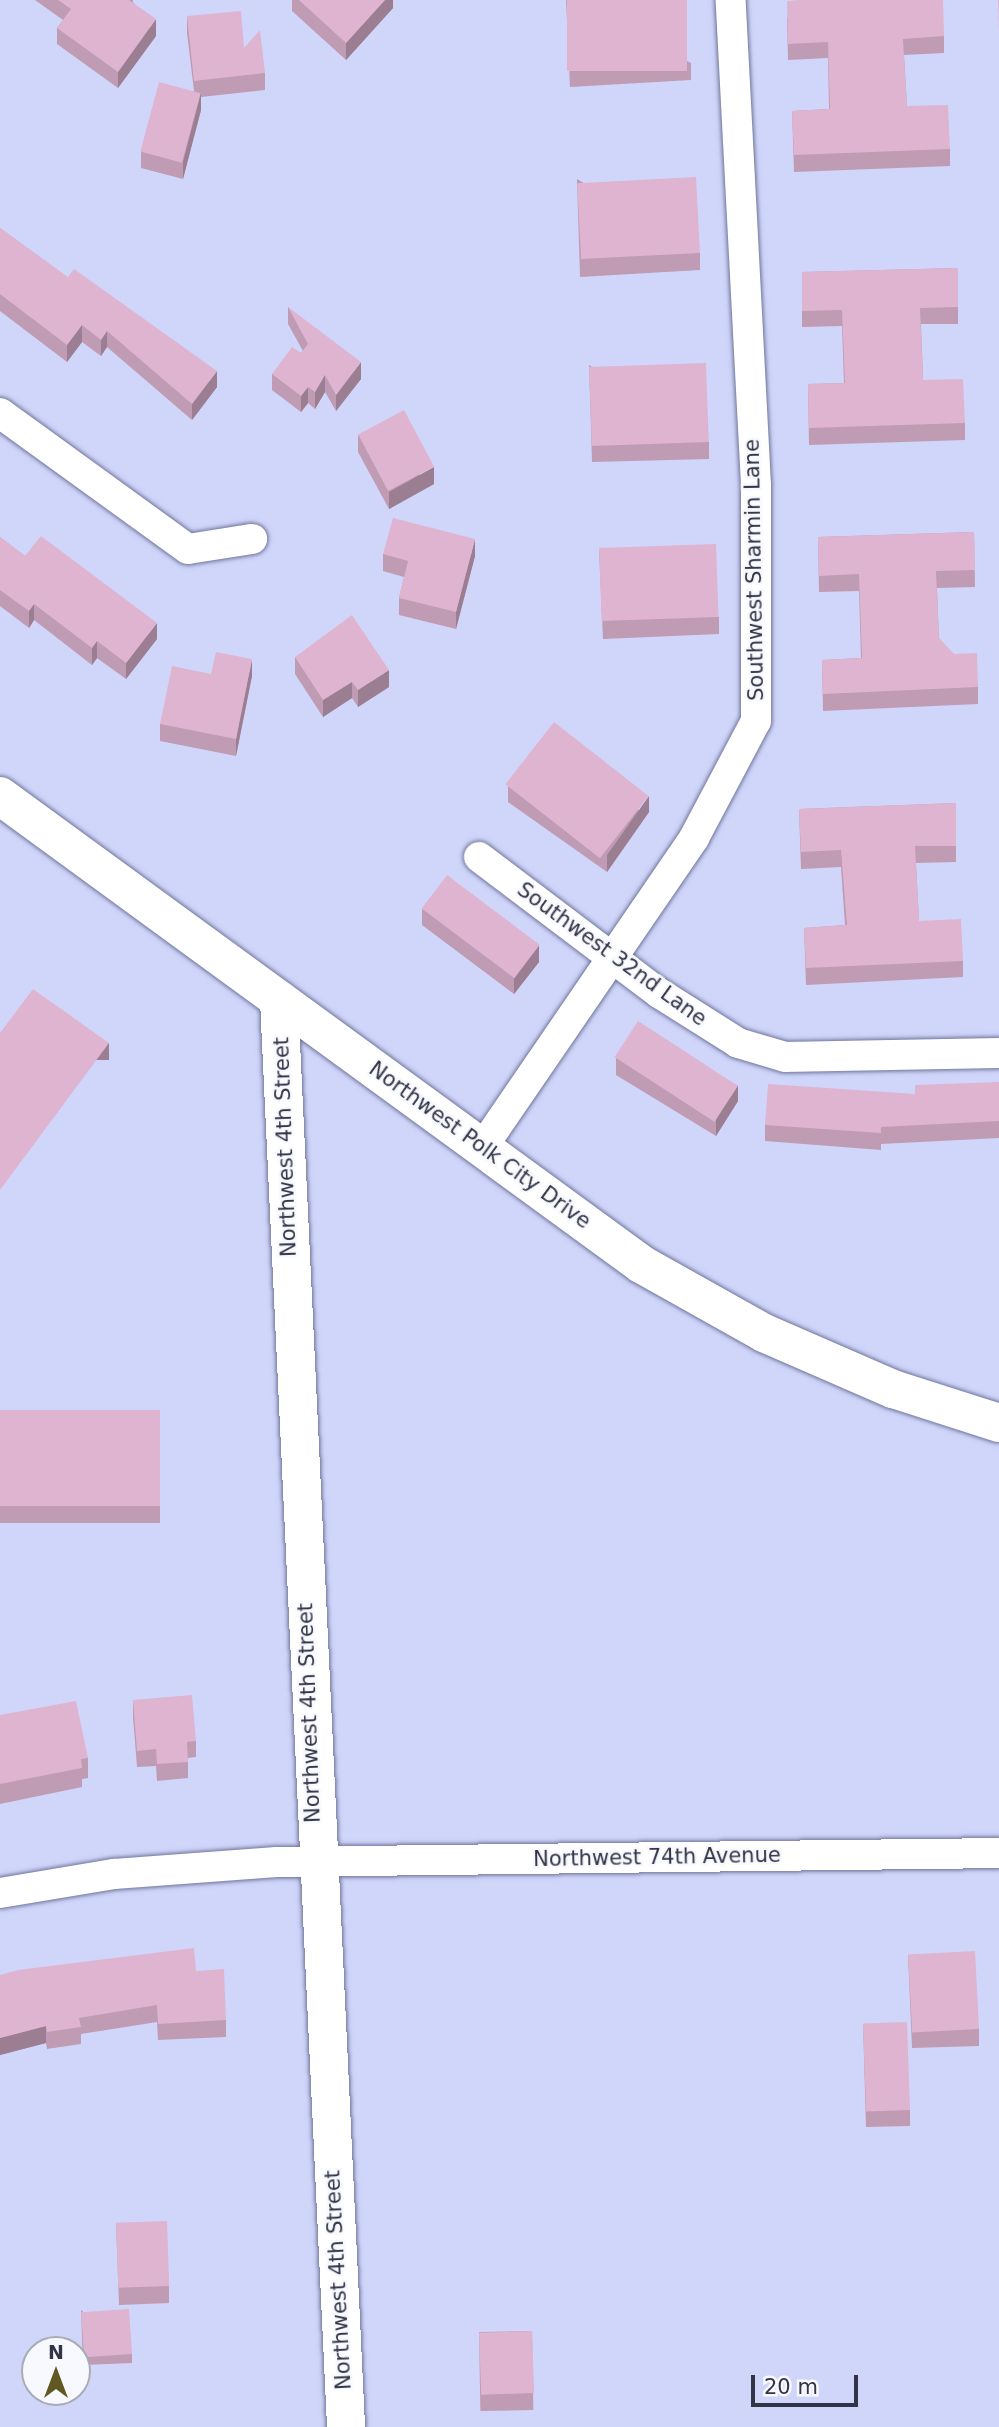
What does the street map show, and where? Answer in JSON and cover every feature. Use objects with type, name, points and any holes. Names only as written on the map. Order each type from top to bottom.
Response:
[{"type":"street","name":"Southwest Sharmin Lane","points":[[484,1145],[694,838],[756,721],[756,485],[731,0]]},
{"type":"street","points":[[0,413],[188,549],[252,539]]},
{"type":"street","name":"Northwest Polk City Drive","points":[[0,796],[279,1000],[484,1145],[641,1264],[764,1333],[893,1389],[999,1423]]},
{"type":"street","name":"Southwest 32nd Lane","points":[[479,857],[613,958],[738,1043],[785,1057],[999,1053]]},
{"type":"street","name":"Northwest 4th Street","points":[[279,1000],[315,1861],[346,2427]]},
{"type":"street","name":"Northwest 74th Avenue","points":[[0,1893],[114,1874],[315,1861],[999,1853]]},
{"type":"building","points":[[58,0],[129,0],[156,19],[118,72],[57,28],[71,9]]},
{"type":"building","points":[[299,0],[385,0],[346,43]]},
{"type":"building","points":[[567,0],[687,0],[687,71],[567,71]]},
{"type":"building","points":[[943,0],[944,36],[903,39],[907,106],[948,105],[950,149],[794,155],[792,111],[830,109],[828,42],[788,44],[787,1]]},
{"type":"building","points":[[241,11],[244,48],[260,30],[265,73],[194,81],[187,16]]},
{"type":"building","points":[[159,82],[201,93],[182,163],[140,152]]},
{"type":"building","points":[[696,177],[700,253],[581,259],[577,183]]},
{"type":"building","points":[[0,228],[68,277],[74,269],[217,371],[192,404],[107,331],[101,340],[82,325],[67,345],[0,294]]},
{"type":"building","points":[[958,268],[958,307],[920,308],[923,380],[963,379],[965,423],[809,428],[808,384],[845,383],[842,310],[802,311],[802,272]]},
{"type":"building","points":[[288,307],[361,362],[336,395],[325,375],[315,392],[308,387],[301,396],[272,374],[292,347],[301,353],[308,344]]},
{"type":"building","points":[[706,363],[709,442],[592,446],[589,367]]},
{"type":"building","points":[[404,410],[434,467],[388,491],[358,434]]},
{"type":"building","points":[[393,518],[475,539],[456,612],[399,598],[408,561],[383,554]]},
{"type":"building","points":[[974,532],[975,570],[936,571],[939,638],[954,654],[977,653],[978,687],[823,694],[822,660],[862,658],[859,574],[819,576],[818,537]]},
{"type":"building","points":[[41,536],[157,623],[126,663],[97,641],[92,648],[34,604],[29,611],[0,590],[0,537],[25,556]]},
{"type":"building","points":[[716,544],[719,617],[602,621],[599,548]]},
{"type":"building","points":[[352,615],[389,670],[358,690],[352,682],[323,700],[295,657]]},
{"type":"building","points":[[216,652],[252,659],[236,739],[160,724],[172,666],[211,674]]},
{"type":"building","points":[[554,722],[649,796],[600,858],[505,784]]},
{"type":"building","points":[[956,803],[956,846],[915,846],[919,921],[961,919],[963,961],[806,968],[804,928],[847,925],[841,850],[801,852],[799,809]]},
{"type":"building","points":[[447,875],[540,945],[514,978],[422,909]]},
{"type":"building","points":[[33,989],[109,1043],[0,1190],[0,1033]]},
{"type":"building","points":[[638,1021],[738,1086],[714,1122],[615,1057]]},
{"type":"building","points":[[999,1082],[999,1121],[881,1127],[881,1133],[765,1125],[768,1084],[915,1094],[915,1085]]},
{"type":"building","points":[[0,1410],[160,1410],[160,1506],[0,1506]]},
{"type":"building","points":[[192,1695],[196,1741],[187,1742],[188,1762],[157,1764],[156,1749],[137,1751],[133,1700]]},
{"type":"building","points":[[76,1701],[88,1758],[81,1759],[82,1768],[0,1784],[0,1715]]},
{"type":"building","points":[[194,1948],[196,1971],[224,1969],[226,2020],[158,2024],[157,2005],[79,2018],[81,2027],[47,2032],[46,2026],[0,2038],[0,1975],[18,1970]]},
{"type":"building","points":[[975,1951],[979,2029],[912,2032],[908,1955]]},
{"type":"building","points":[[907,2022],[910,2110],[866,2111],[863,2024]]},
{"type":"building","points":[[167,2221],[169,2286],[118,2288],[116,2223]]},
{"type":"building","points":[[129,2309],[132,2354],[91,2357],[91,2336],[83,2336],[81,2312]]},
{"type":"building","points":[[532,2331],[534,2393],[481,2395],[479,2333]]}]
